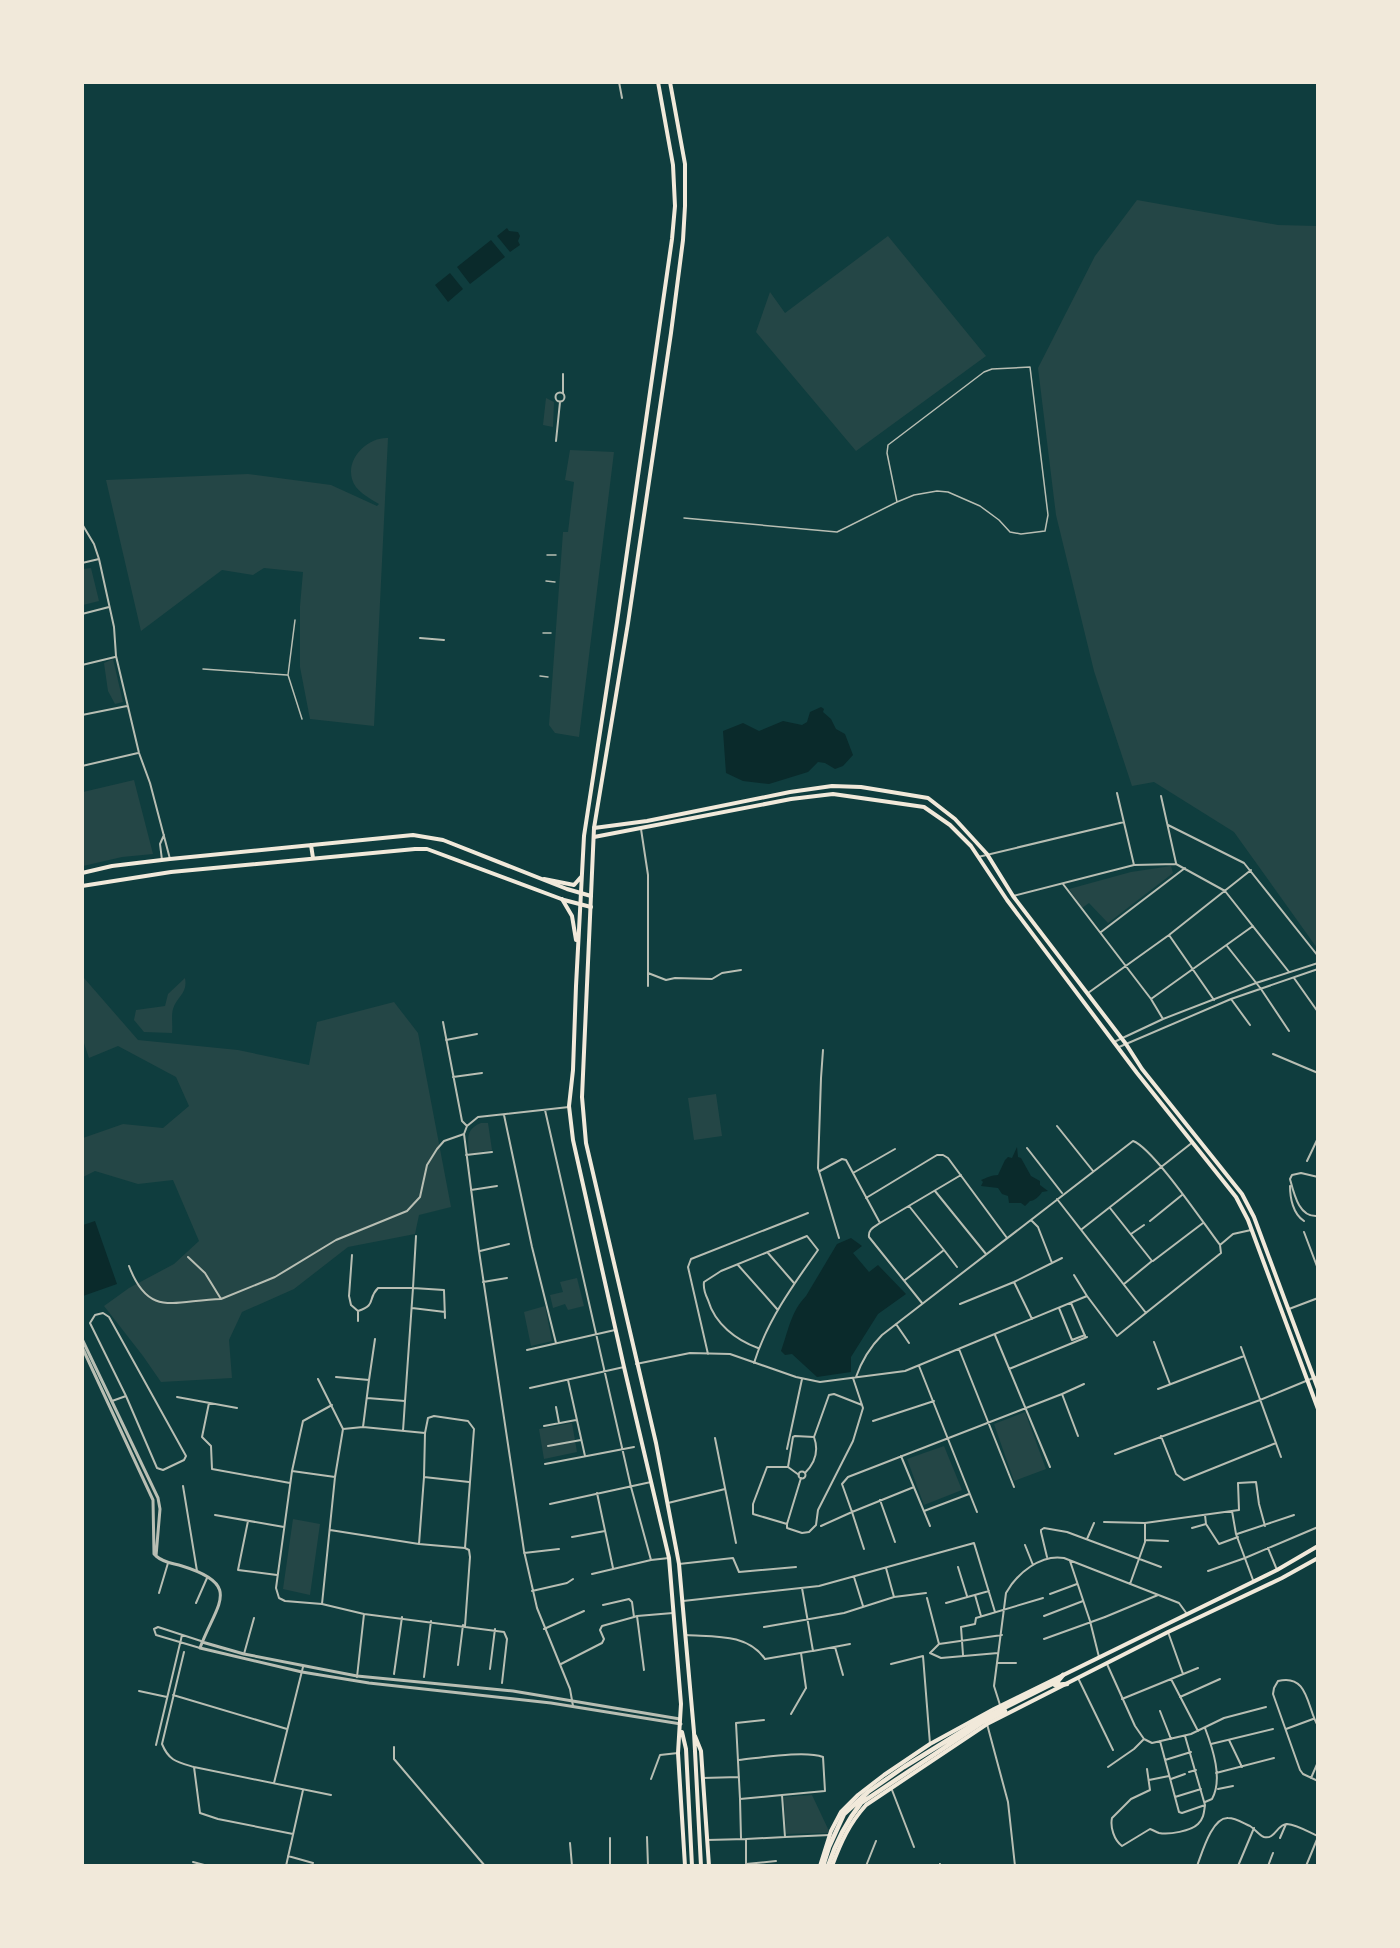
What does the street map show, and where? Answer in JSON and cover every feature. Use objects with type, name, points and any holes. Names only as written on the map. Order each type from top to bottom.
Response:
[{"type":"highway","points":[[830,1866],[836,1842],[861,1803],[983,1722],[1052,1685],[1063,1675]]},
{"type":"highway","points":[[822,1866],[844,1814],[868,1792],[938,1745],[982,1719],[1052,1685],[1067,1684]]},
{"type":"main road","points":[[658,82],[673,165],[675,206],[656,355],[589,793],[579,904],[572,1086],[569,1107],[573,1140],[669,1558],[681,1724],[686,1749],[692,1866]]},
{"type":"main road","points":[[670,82],[685,164],[685,206],[667,357],[626,634],[594,828],[583,1122],[668,1503],[679,1564],[686,1635],[701,1866]]},
{"type":"main road","points":[[656,355],[667,357]]},
{"type":"main road","points":[[594,828],[647,821],[790,792],[832,786],[861,787],[928,798],[955,819],[987,854],[1013,896],[1126,1044],[1142,1069],[1228,1175],[1245,1200],[1254,1217],[1315,1377],[1317,1389]]},
{"type":"main road","points":[[594,837],[791,799],[832,794],[919,805],[950,825],[971,846],[1007,900],[1118,1048],[1236,1197],[1251,1230],[1317,1408]]},
{"type":"main road","points":[[82,873],[112,866],[170,859],[413,835],[443,840],[580,894],[591,896]]},
{"type":"main road","points":[[311,845],[313,858]]},
{"type":"main road","points":[[82,886],[139,876],[405,849],[427,849],[562,899],[591,907]]},
{"type":"main road","points":[[544,879],[574,885],[582,876]]},
{"type":"main road","points":[[562,899],[572,916],[577,950]]},
{"type":"main road","points":[[572,1080],[583,1081]]},
{"type":"main road","points":[[572,1086],[583,1087]]},
{"type":"main road","points":[[822,1866],[830,1835],[841,1812],[884,1775],[930,1744],[1000,1706],[1277,1570],[1317,1546]]},
{"type":"main road","points":[[830,1866],[852,1821],[866,1805],[987,1724],[1168,1632],[1282,1578],[1317,1558]]},
{"type":"main road","points":[[681,1724],[678,1753],[685,1866]]},
{"type":"main road","points":[[693,1732],[701,1751],[709,1866]]},
{"type":"street","points":[[619,82],[622,98]]},
{"type":"street","points":[[560,402],[565,399],[563,374]]},
{"type":"street","points":[[556,441],[560,402],[556,397],[559,393],[563,393]]},
{"type":"street","points":[[82,524],[94,544],[99,559],[114,627],[116,657],[139,753],[170,859]]},
{"type":"street","points":[[82,563],[99,559]]},
{"type":"street","points":[[82,614],[109,607]]},
{"type":"street","points":[[420,638],[444,640]]},
{"type":"street","points":[[82,665],[116,657]]},
{"type":"street","points":[[82,715],[128,705]]},
{"type":"street","points":[[82,766],[139,753]]},
{"type":"street","points":[[1117,793],[1134,865]]},
{"type":"street","points":[[919,805],[922,796]]},
{"type":"street","points":[[1161,796],[1176,864]]},
{"type":"street","points":[[978,857],[1124,822]]},
{"type":"street","points":[[1168,825],[1244,863],[1317,957]]},
{"type":"street","points":[[641,829],[648,875],[648,986]]},
{"type":"street","points":[[162,860],[160,844],[164,835]]},
{"type":"street","points":[[1013,896],[1134,865],[1176,864],[1225,891],[1289,972]]},
{"type":"street","points":[[1100,932],[1185,868]]},
{"type":"street","points":[[1087,994],[1169,935],[1251,870]]},
{"type":"street","points":[[1063,885],[1151,999],[1163,1019]]},
{"type":"street","points":[[1151,999],[1253,926]]},
{"type":"street","points":[[1169,935],[1214,1000]]},
{"type":"street","points":[[1226,945],[1261,989],[1289,1031]]},
{"type":"street","points":[[1114,1042],[1163,1019],[1256,983],[1317,963]]},
{"type":"street","points":[[1118,1048],[1231,999],[1317,969]]},
{"type":"street","points":[[648,973],[666,980],[675,978],[712,979],[722,973],[741,970]]},
{"type":"street","points":[[1294,978],[1317,1012]]},
{"type":"street","points":[[1231,999],[1250,1026]]},
{"type":"street","points":[[443,1022],[462,1121],[467,1126]]},
{"type":"street","points":[[446,1040],[477,1034]]},
{"type":"street","points":[[824,1050],[821,1078],[820,1171],[839,1238]]},
{"type":"street","points":[[1273,1054],[1317,1072]]},
{"type":"street","points":[[453,1077],[482,1073]]},
{"type":"street","points":[[569,1107],[478,1117],[467,1126],[464,1134],[483,1282],[524,1553],[532,1591],[544,1629],[560,1664],[573,1706]]},
{"type":"street","points":[[545,1110],[622,1449],[651,1560]]},
{"type":"street","points":[[503,1114],[556,1343]]},
{"type":"street","points":[[1057,1126],[1093,1171]]},
{"type":"street","points":[[129,1266],[138,1286],[152,1300],[168,1303],[221,1299],[275,1278],[336,1240],[407,1211],[420,1197],[427,1165],[437,1149],[444,1141],[464,1134]]},
{"type":"street","points":[[1307,1161],[1317,1138]]},
{"type":"street","points":[[800,1477],[787,1528],[790,1531],[802,1533],[809,1532],[816,1525],[818,1510],[824,1496],[853,1441],[862,1405],[855,1377],[871,1346],[896,1324],[1132,1141],[1139,1143],[1161,1167],[1220,1245],[1221,1252],[1117,1336],[1074,1275]]},
{"type":"street","points":[[1081,1229],[1193,1142]]},
{"type":"street","points":[[1027,1148],[1063,1194]]},
{"type":"street","points":[[853,1173],[895,1149]]},
{"type":"street","points":[[466,1155],[492,1152]]},
{"type":"street","points":[[866,1198],[940,1155],[948,1158],[1007,1238]]},
{"type":"street","points":[[820,1171],[844,1159],[880,1223]]},
{"type":"street","points":[[1304,1221],[1298,1216],[1292,1202],[1290,1177],[1297,1173],[1317,1177]]},
{"type":"street","points":[[922,1304],[869,1237],[871,1229],[961,1175]]},
{"type":"street","points":[[1291,1183],[1302,1212],[1308,1216],[1317,1216]]},
{"type":"street","points":[[471,1190],[497,1186]]},
{"type":"street","points":[[935,1191],[986,1255]]},
{"type":"street","points":[[1150,1221],[1182,1196]]},
{"type":"street","points":[[1057,1199],[1146,1313]]},
{"type":"street","points":[[909,1206],[957,1267]]},
{"type":"street","points":[[1110,1208],[1152,1261]]},
{"type":"street","points":[[708,1354],[688,1267],[692,1259],[808,1213]]},
{"type":"street","points":[[1031,1219],[1038,1227],[1053,1263]]},
{"type":"street","points":[[1124,1285],[1203,1223]]},
{"type":"street","points":[[1131,1234],[1144,1225]]},
{"type":"street","points":[[1220,1245],[1233,1234],[1251,1230]]},
{"type":"street","points":[[1304,1232],[1317,1269]]},
{"type":"street","points":[[403,1431],[416,1236]]},
{"type":"street","points":[[754,1363],[758,1348],[777,1309],[818,1250],[817,1246],[806,1236],[707,1278],[703,1287],[711,1311],[724,1326],[736,1338],[758,1348]]},
{"type":"street","points":[[479,1251],[510,1244]]},
{"type":"street","points":[[904,1281],[944,1250]]},
{"type":"street","points":[[768,1253],[794,1283]]},
{"type":"street","points":[[352,1255],[349,1296],[351,1305],[358,1311],[358,1321]]},
{"type":"street","points":[[189,1257],[205,1274],[221,1299]]},
{"type":"street","points":[[960,1304],[1014,1282],[1062,1258]]},
{"type":"street","points":[[738,1265],[777,1309]]},
{"type":"street","points":[[483,1282],[507,1278]]},
{"type":"street","points":[[1014,1282],[1032,1319]]},
{"type":"street","points":[[358,1311],[369,1308],[378,1288],[444,1290],[445,1318]]},
{"type":"street","points":[[636,1364],[690,1353],[730,1354],[802,1379],[820,1382],[904,1371],[1087,1296]]},
{"type":"street","points":[[1289,1309],[1317,1298]]},
{"type":"street","points":[[1071,1303],[1086,1337]]},
{"type":"street","points":[[412,1308],[445,1312]]},
{"type":"street","points":[[1059,1308],[1072,1340],[1086,1337]]},
{"type":"street","points":[[103,1313],[109,1317],[186,1456],[184,1460],[163,1470],[157,1468],[125,1394],[90,1323],[95,1315],[103,1313]]},
{"type":"street","points":[[896,1324],[909,1343]]},
{"type":"street","points":[[527,1350],[616,1330]]},
{"type":"street","points":[[995,1335],[1050,1467]]},
{"type":"street","points":[[1009,1369],[1086,1337]]},
{"type":"street","points":[[82,1339],[158,1498],[160,1509],[156,1554],[160,1560],[208,1575],[221,1591],[222,1598],[200,1648]]},
{"type":"street","points":[[363,1427],[375,1339]]},
{"type":"street","points":[[1154,1342],[1170,1384]]},
{"type":"street","points":[[82,1347],[111,1402]]},
{"type":"street","points":[[1240,1347],[1281,1457]]},
{"type":"street","points":[[959,1349],[1014,1487]]},
{"type":"street","points":[[1158,1389],[1244,1356]]},
{"type":"street","points":[[919,1366],[977,1512]]},
{"type":"street","points":[[530,1388],[624,1367]]},
{"type":"street","points":[[336,1377],[369,1380]]},
{"type":"street","points":[[795,1383],[796,1377]]},
{"type":"street","points":[[1114,1454],[1260,1400],[1315,1377]]},
{"type":"street","points":[[318,1379],[343,1429],[335,1477],[322,1604]]},
{"type":"street","points":[[787,1449],[802,1379]]},
{"type":"street","points":[[568,1380],[585,1456]]},
{"type":"street","points":[[864,1549],[842,1484],[848,1477],[1083,1384]]},
{"type":"street","points":[[111,1402],[125,1394]]},
{"type":"street","points":[[800,1477],[804,1478],[805,1473],[812,1466],[817,1446],[814,1437],[829,1395],[834,1394],[862,1405]]},
{"type":"street","points":[[1062,1394],[1078,1436]]},
{"type":"street","points":[[177,1397],[237,1408]]},
{"type":"street","points":[[366,1398],[405,1401]]},
{"type":"street","points":[[873,1421],[934,1401]]},
{"type":"street","points":[[209,1403],[202,1437],[207,1439],[211,1446],[212,1469],[290,1484]]},
{"type":"street","points":[[332,1405],[303,1421],[292,1471],[284,1527],[276,1588],[279,1598],[322,1604],[364,1614],[402,1617],[504,1632],[507,1636],[502,1683]]},
{"type":"street","points":[[556,1407],[559,1423]]},
{"type":"street","points":[[419,1544],[425,1433],[428,1418],[434,1416],[470,1422],[474,1428],[465,1548]]},
{"type":"street","points":[[544,1426],[576,1420]]},
{"type":"street","points":[[343,1429],[363,1427],[425,1433]]},
{"type":"street","points":[[788,1467],[793,1437],[798,1435],[814,1437]]},
{"type":"street","points":[[1161,1436],[1176,1474],[1184,1480],[1276,1443]]},
{"type":"street","points":[[715,1438],[736,1543]]},
{"type":"street","points":[[548,1446],[581,1440]]},
{"type":"street","points":[[545,1464],[634,1447]]},
{"type":"street","points":[[901,1456],[930,1526]]},
{"type":"street","points":[[787,1524],[753,1514],[753,1504],[767,1467],[788,1467],[800,1477]]},
{"type":"street","points":[[292,1471],[335,1477]]},
{"type":"street","points":[[424,1477],[469,1482]]},
{"type":"street","points":[[550,1504],[651,1482]]},
{"type":"street","points":[[1104,1522],[1144,1523],[1239,1510],[1238,1483],[1256,1482],[1265,1526]]},
{"type":"street","points":[[183,1486],[197,1571]]},
{"type":"street","points":[[821,1526],[914,1487]]},
{"type":"street","points":[[668,1503],[725,1489]]},
{"type":"street","points":[[597,1493],[613,1568]]},
{"type":"street","points":[[924,1511],[969,1494]]},
{"type":"street","points":[[880,1500],[895,1542]]},
{"type":"street","points":[[1232,1511],[1237,1536],[1254,1581]]},
{"type":"street","points":[[215,1515],[284,1527]]},
{"type":"street","points":[[1205,1515],[1206,1524],[1219,1544],[1294,1515]]},
{"type":"street","points":[[248,1521],[238,1570],[278,1575]]},
{"type":"street","points":[[1087,1539],[1094,1523]]},
{"type":"street","points":[[1130,1584],[1145,1540],[1144,1523]]},
{"type":"street","points":[[1192,1528],[1206,1524]]},
{"type":"street","points":[[1208,1571],[1317,1527]]},
{"type":"street","points":[[1047,1557],[1041,1532],[1044,1528],[1067,1532],[1161,1567]]},
{"type":"street","points":[[330,1530],[469,1550],[464,1625],[458,1665]]},
{"type":"street","points":[[572,1537],[605,1531]]},
{"type":"street","points":[[1145,1540],[1168,1541]]},
{"type":"street","points":[[683,1601],[819,1586],[974,1543],[995,1612]]},
{"type":"street","points":[[1025,1545],[1033,1565]]},
{"type":"street","points":[[1268,1547],[1277,1570]]},
{"type":"street","points":[[524,1553],[559,1549]]},
{"type":"street","points":[[1000,1706],[994,1686],[1006,1593],[1012,1581],[1047,1557],[1055,1556],[1070,1561],[1179,1603],[1187,1614]]},
{"type":"street","points":[[592,1574],[669,1558]]},
{"type":"street","points":[[679,1564],[734,1558],[739,1572],[796,1568]]},
{"type":"street","points":[[1070,1561],[1100,1657]]},
{"type":"street","points":[[159,1593],[168,1563]]},
{"type":"street","points":[[886,1568],[894,1597]]},
{"type":"street","points":[[958,1568],[968,1597]]},
{"type":"street","points":[[196,1603],[208,1575]]},
{"type":"street","points":[[854,1577],[863,1607]]},
{"type":"street","points":[[532,1591],[567,1583],[573,1579]]},
{"type":"street","points":[[1050,1594],[1077,1584]]},
{"type":"street","points":[[802,1588],[813,1651]]},
{"type":"street","points":[[946,1603],[989,1591]]},
{"type":"street","points":[[764,1627],[808,1620],[894,1597],[926,1593]]},
{"type":"street","points":[[975,1595],[981,1616]]},
{"type":"street","points":[[1044,1639],[1158,1595]]},
{"type":"street","points":[[927,1598],[939,1644]]},
{"type":"street","points":[[963,1655],[960,1628],[975,1624],[976,1618],[981,1616],[1043,1598]]},
{"type":"street","points":[[603,1605],[628,1599],[632,1602],[644,1670]]},
{"type":"street","points":[[1044,1616],[1083,1601]]},
{"type":"street","points":[[544,1629],[584,1611]]},
{"type":"street","points":[[560,1664],[602,1643],[604,1640],[600,1630],[602,1626],[636,1617],[674,1613]]},
{"type":"street","points":[[357,1678],[364,1614]]},
{"type":"street","points":[[394,1674],[402,1617]]},
{"type":"street","points":[[244,1654],[254,1618]]},
{"type":"street","points":[[424,1677],[431,1621]]},
{"type":"street","points":[[158,1628],[244,1654],[357,1678],[513,1691],[655,1714],[674,1718],[681,1724],[573,1706],[302,1672],[200,1648],[156,1635],[154,1629],[158,1628]]},
{"type":"street","points":[[490,1669],[495,1629]]},
{"type":"street","points":[[1168,1632],[1183,1674]]},
{"type":"street","points":[[156,1745],[182,1635]]},
{"type":"street","points":[[686,1635],[714,1635],[747,1642],[760,1651],[765,1659],[850,1644]]},
{"type":"street","points":[[891,1664],[930,1653],[939,1644],[1002,1635]]},
{"type":"street","points":[[835,1647],[843,1675]]},
{"type":"street","points":[[184,1652],[162,1744],[166,1755],[177,1762],[194,1767],[331,1795]]},
{"type":"street","points":[[791,1714],[806,1688],[801,1653]]},
{"type":"street","points":[[930,1653],[941,1658],[998,1653]]},
{"type":"street","points":[[922,1656],[930,1744]]},
{"type":"street","points":[[997,1663],[1016,1663]]},
{"type":"street","points":[[1107,1664],[1135,1726],[1144,1739],[1152,1743],[1185,1736],[1224,1718],[1266,1707]]},
{"type":"street","points":[[274,1783],[303,1667]]},
{"type":"street","points":[[1122,1699],[1198,1668]]},
{"type":"street","points":[[1078,1678],[1113,1750]]},
{"type":"street","points":[[1171,1679],[1198,1731]]},
{"type":"street","points":[[1180,1697],[1220,1679]]},
{"type":"street","points":[[1317,1726],[1308,1697],[1299,1685],[1289,1680],[1278,1681],[1273,1694],[1300,1770],[1317,1781]]},
{"type":"street","points":[[139,1691],[167,1697]]},
{"type":"street","points":[[173,1695],[288,1729]]},
{"type":"street","points":[[1160,1712],[1172,1739]]},
{"type":"street","points":[[654,1719],[655,1714]]},
{"type":"street","points":[[674,1718],[674,1723]]},
{"type":"street","points":[[1286,1729],[1313,1719]]},
{"type":"street","points":[[741,1838],[736,1723],[764,1720]]},
{"type":"street","points":[[987,1724],[1008,1802],[1015,1866]]},
{"type":"street","points":[[1160,1741],[1180,1813],[1212,1799],[1218,1789],[1211,1744],[1205,1728]]},
{"type":"street","points":[[1211,1744],[1273,1729]]},
{"type":"street","points":[[1147,1769],[1150,1790],[1131,1799],[1112,1818],[1116,1840],[1122,1846],[1150,1829],[1160,1833],[1172,1833],[1194,1827],[1204,1816],[1205,1803],[1185,1736]]},
{"type":"street","points":[[1108,1767],[1144,1739]]},
{"type":"street","points":[[1229,1740],[1242,1767]]},
{"type":"street","points":[[394,1747],[394,1760],[485,1866]]},
{"type":"street","points":[[1165,1760],[1191,1752]]},
{"type":"street","points":[[651,1779],[660,1755],[678,1753]]},
{"type":"street","points":[[739,1760],[819,1755],[823,1757],[825,1791],[740,1799]]},
{"type":"street","points":[[1216,1773],[1274,1758]]},
{"type":"street","points":[[1311,1778],[1317,1762]]},
{"type":"street","points":[[194,1767],[201,1813],[218,1819],[293,1834]]},
{"type":"street","points":[[1149,1780],[1170,1778],[1196,1770]]},
{"type":"street","points":[[703,1778],[740,1777]]},
{"type":"street","points":[[1218,1789],[1233,1786]]},
{"type":"street","points":[[891,1787],[914,1847]]},
{"type":"street","points":[[1175,1797],[1201,1789]]},
{"type":"street","points":[[286,1866],[303,1790]]},
{"type":"street","points":[[782,1795],[785,1837]]},
{"type":"street","points":[[1197,1866],[1214,1826],[1220,1819],[1227,1818],[1254,1828],[1263,1837],[1272,1836],[1280,1826],[1286,1824],[1317,1836],[1316,1844],[1306,1866]]},
{"type":"street","points":[[1280,1838],[1286,1824]]},
{"type":"street","points":[[1238,1866],[1254,1828]]},
{"type":"street","points":[[707,1840],[830,1835],[842,1839]]},
{"type":"street","points":[[647,1837],[648,1866]]},
{"type":"street","points":[[610,1838],[610,1866]]},
{"type":"street","points":[[746,1839],[746,1864],[776,1861]]},
{"type":"street","points":[[866,1866],[876,1841]]},
{"type":"street","points":[[570,1843],[572,1866]]},
{"type":"street","points":[[1268,1866],[1274,1853]]},
{"type":"street","points":[[288,1856],[313,1863]]},
{"type":"street","points":[[193,1862],[208,1866]]},
{"type":"lane","points":[[684,518],[837,532],[914,495],[937,491],[948,492],[980,506],[999,520],[1010,532],[1021,534],[1045,531],[1048,515],[1030,367],[992,369],[984,372],[888,445],[887,453],[897,502]]},
{"type":"lane","points":[[547,555],[556,555]]},
{"type":"lane","points":[[546,581],[555,582]]},
{"type":"lane","points":[[295,620],[288,675],[302,719]]},
{"type":"lane","points":[[543,633],[551,633]]},
{"type":"lane","points":[[203,669],[288,675]]},
{"type":"lane","points":[[540,676],[548,677]]},
{"type":"shaded area","points":[[1137,200],[1278,225],[1317,226],[1317,948],[1234,832],[1154,782],[1132,786],[1094,671],[1056,515],[1038,368],[1095,256]]},
{"type":"shaded area","points":[[507,228],[509,231],[518,232],[520,236],[518,241],[520,245],[510,252],[497,236]]},
{"type":"shaded area","points":[[888,236],[986,356],[856,451],[756,332],[770,292],[785,313]]},
{"type":"shaded area","points":[[491,240],[505,257],[470,284],[457,267]]},
{"type":"shaded area","points":[[450,273],[463,289],[448,302],[435,285]]},
{"type":"shaded area","points":[[546,398],[554,402],[553,427],[543,425]]},
{"type":"shaded area","points":[[388,438],[374,726],[310,719],[300,667],[300,606],[303,572],[264,568],[253,575],[222,570],[141,631],[106,480],[248,474],[331,485],[377,506],[379,504],[356,487],[352,479],[352,464],[360,450],[366,445]]},
{"type":"shaded area","points":[[570,450],[614,452],[579,737],[555,733],[549,725],[563,532],[568,532],[574,482],[565,480]]},
{"type":"shaded area","points":[[91,568],[99,601],[83,605],[83,569]]},
{"type":"shaded area","points":[[113,659],[123,702],[115,704],[108,691],[104,663]]},
{"type":"shaded area","points":[[821,707],[836,729],[845,734],[853,755],[843,766],[835,769],[818,762],[808,772],[769,784],[743,781],[726,773],[723,731],[743,723],[759,731],[783,721],[802,725],[807,722],[810,712]]},
{"type":"shaded area","points":[[134,780],[153,854],[122,857],[83,866],[83,792]]},
{"type":"shaded area","points":[[1171,866],[1173,873],[1108,923],[1089,903],[1082,908],[1069,889],[1131,872]]},
{"type":"shaded area","points":[[82,978],[138,1040],[238,1050],[309,1065],[317,1022],[394,1002],[418,1033],[451,1207],[419,1215],[415,1234],[348,1247],[294,1289],[242,1312],[229,1340],[232,1378],[161,1382],[104,1306],[129,1288],[174,1264],[199,1241],[173,1180],[138,1184],[95,1171],[83,1177],[83,1138],[123,1124],[163,1128],[189,1106],[176,1077],[118,1046],[89,1058],[83,1040]]},
{"type":"shaded area","points":[[185,978],[184,991],[173,1009],[172,1033],[144,1032],[134,1020],[136,1010],[165,1006],[168,994]]},
{"type":"shaded area","points":[[716,1094],[722,1136],[694,1140],[688,1098]]},
{"type":"shaded area","points":[[481,1123],[488,1123],[492,1150],[469,1154],[470,1132],[472,1128]]},
{"type":"shaded area","points":[[1017,1147],[1018,1157],[1021,1158],[1031,1176],[1040,1181],[1040,1185],[1048,1191],[1042,1192],[1025,1206],[1021,1203],[1009,1203],[1008,1196],[1002,1194],[998,1188],[981,1186],[983,1182],[981,1180],[998,1175],[1005,1160],[1008,1157],[1012,1158]]},
{"type":"shaded area","points":[[95,1221],[117,1284],[83,1296],[83,1225]]},
{"type":"shaded area","points":[[851,1238],[862,1246],[853,1253],[869,1272],[878,1265],[906,1294],[878,1314],[851,1357],[851,1372],[817,1377],[792,1354],[785,1355],[781,1351],[797,1308],[837,1244]]},
{"type":"shaded area","points":[[577,1278],[584,1306],[568,1310],[565,1304],[553,1308],[550,1295],[563,1292],[560,1282]]},
{"type":"shaded area","points":[[545,1306],[552,1341],[531,1346],[524,1312]]},
{"type":"shaded area","points":[[1025,1412],[1046,1469],[1014,1481],[994,1424]]},
{"type":"shaded area","points":[[572,1423],[577,1452],[544,1459],[539,1429]]},
{"type":"shaded area","points":[[944,1446],[962,1490],[924,1505],[907,1459]]},
{"type":"shaded area","points":[[293,1519],[320,1524],[310,1595],[283,1589]]},
{"type":"shaded area","points":[[812,1795],[828,1833],[786,1834],[784,1797]]}]
